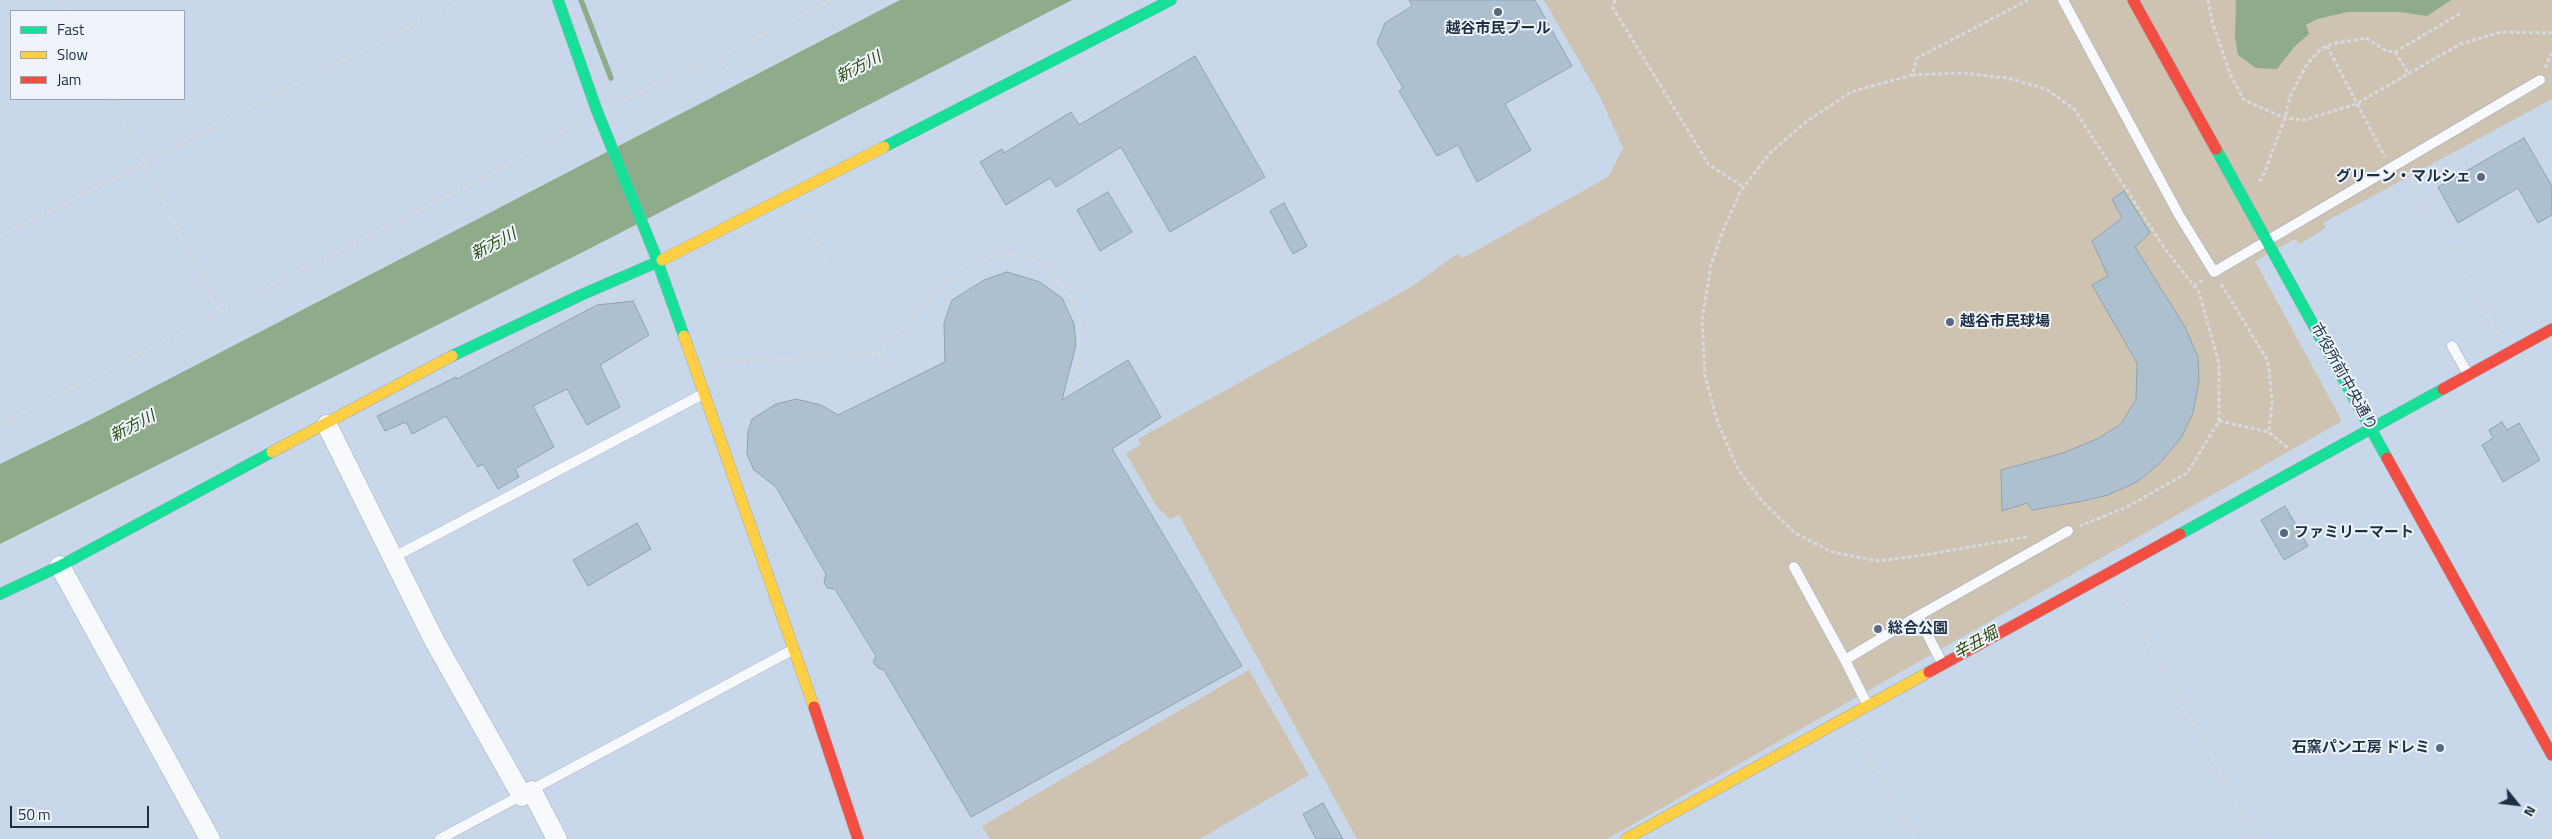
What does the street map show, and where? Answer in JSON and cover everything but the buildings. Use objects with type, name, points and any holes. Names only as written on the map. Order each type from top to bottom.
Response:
[{"type":"street","points":[[558,0],[597,110],[655,257],[704,393],[795,649],[858,839]]},
{"type":"street","points":[[0,594],[60,566],[327,425],[461,351],[790,193],[1170,0]]},
{"type":"street","name":"市役所前中央通り","points":[[2133,0],[2552,755]]},
{"type":"street","points":[[1626,839],[2552,329]]},
{"type":"street","points":[[327,425],[434,640],[527,794],[557,839]]},
{"type":"street","points":[[60,566],[210,839]]},
{"type":"lane","points":[[2063,0],[2179,215],[2214,272],[2353,185],[2390,167],[2425,143],[2540,80]]},
{"type":"lane","points":[[2452,346],[2468,375]]},
{"type":"lane","points":[[394,557],[704,393]]},
{"type":"lane","points":[[1844,660],[2068,531]]},
{"type":"lane","points":[[1794,567],[1868,705]]},
{"type":"lane","points":[[1918,616],[1943,664]]},
{"type":"lane","points":[[440,839],[795,649]]},
{"type":"path","points":[[0,236],[461,0]]},
{"type":"path","points":[[0,425],[520,158],[597,110],[720,56],[831,0]]},
{"type":"path","points":[[1616,0],[1613,8],[1709,165],[1744,187]]},
{"type":"path","points":[[1912,75],[1917,58],[2028,0]]},
{"type":"path","points":[[2208,0],[2212,22],[2231,76],[2244,100],[2284,118],[2304,120],[2356,104],[2408,72],[2460,44],[2500,32],[2552,33]]},
{"type":"path","points":[[2240,193],[2262,178],[2290,96],[2307,64],[2327,46],[2366,38],[2386,51],[2395,52],[2461,13]]},
{"type":"path","points":[[2327,46],[2390,167]]},
{"type":"path","points":[[2395,52],[2408,72]]},
{"type":"path","points":[[720,56],[731,76]]},
{"type":"path","points":[[2033,536],[1879,561],[1832,552],[1795,533],[1762,501],[1739,471],[1718,423],[1705,376],[1702,320],[1711,265],[1722,233],[1744,187],[1770,153],[1807,121],[1851,92],[1912,75],[1963,72],[2008,78],[2046,89],[2074,109],[2165,249],[2199,292],[2219,364],[2218,420],[2187,473],[2127,507],[2068,531]]},
{"type":"path","points":[[112,100],[220,312]]},
{"type":"path","points":[[2402,160],[2508,353]]},
{"type":"path","points":[[790,193],[826,261]]},
{"type":"path","points":[[696,372],[717,362],[878,354],[956,270],[1005,254],[1039,261],[1054,275],[1070,296],[1080,317],[1080,339],[1077,360],[1079,382]]},
{"type":"path","points":[[2214,272],[2268,361],[2272,400],[2269,432]]},
{"type":"path","points":[[878,354],[891,382]]},
{"type":"path","points":[[2218,420],[2269,432],[2306,465]]},
{"type":"path","points":[[2121,592],[2256,839]]},
{"type":"path","points":[[1847,717],[1914,839]]},
{"type":"shaded area","points":[[1544,0],[2552,0],[2552,99],[2323,223],[2326,228],[2300,244],[2295,239],[2255,261],[2342,421],[1607,839],[1357,839],[1179,515],[1170,519],[1157,507],[1126,453],[1141,445],[1138,439],[1411,287],[1457,254],[1463,258],[1608,177],[1623,148],[1600,97]]},
{"type":"shaded area","points":[[1249,670],[1309,775],[1200,839],[990,839],[982,826]]},
{"type":"water","name":"新方川","points":[[900,0],[1072,0],[583,252],[0,544],[0,464],[90,420]]},
{"type":"water","points":[[2236,0],[2451,0],[2427,16],[2400,12],[2348,12],[2317,19],[2306,25],[2309,34],[2294,47],[2277,69],[2256,68],[2238,55],[2235,37]]},
{"type":"waterway","points":[[581,0],[611,78]]},
{"type":"traffic: fast","points":[[558,0],[597,111],[654,252],[684,336]]},
{"type":"traffic: fast","points":[[884,147],[1171,0]]},
{"type":"traffic: fast","points":[[2216,149],[2387,458]]},
{"type":"traffic: fast","points":[[452,356],[581,295],[662,260]]},
{"type":"traffic: fast","points":[[2180,534],[2443,389]]},
{"type":"traffic: fast","points":[[0,594],[60,566],[272,452]]},
{"type":"traffic: slow","points":[[662,260],[884,147]]},
{"type":"traffic: slow","points":[[684,336],[814,707]]},
{"type":"traffic: slow","points":[[272,452],[452,356]]},
{"type":"traffic: slow","points":[[1626,839],[1929,672]]},
{"type":"traffic: jam","points":[[2133,0],[2216,149]]},
{"type":"traffic: jam","points":[[2443,389],[2552,329]]},
{"type":"traffic: jam","points":[[2387,458],[2552,755]]},
{"type":"traffic: jam","points":[[1929,672],[2180,534]]},
{"type":"traffic: jam","points":[[814,707],[858,839]]},
{"type":"place","name":"越谷市民プール","points":[[1498,12]]},
{"type":"place","name":"グリーン・マルシェ","points":[[2481,177]]},
{"type":"place","name":"越谷市民球場","points":[[1950,322]]},
{"type":"place","name":"ファミリーマート","points":[[2284,533]]},
{"type":"place","name":"総合公園","points":[[1878,629]]},
{"type":"place","name":"石窯パン工房 ドレミ","points":[[2440,748]]},
{"type":"water label","name":"辛丑堀","points":[[1976,644]]}]
